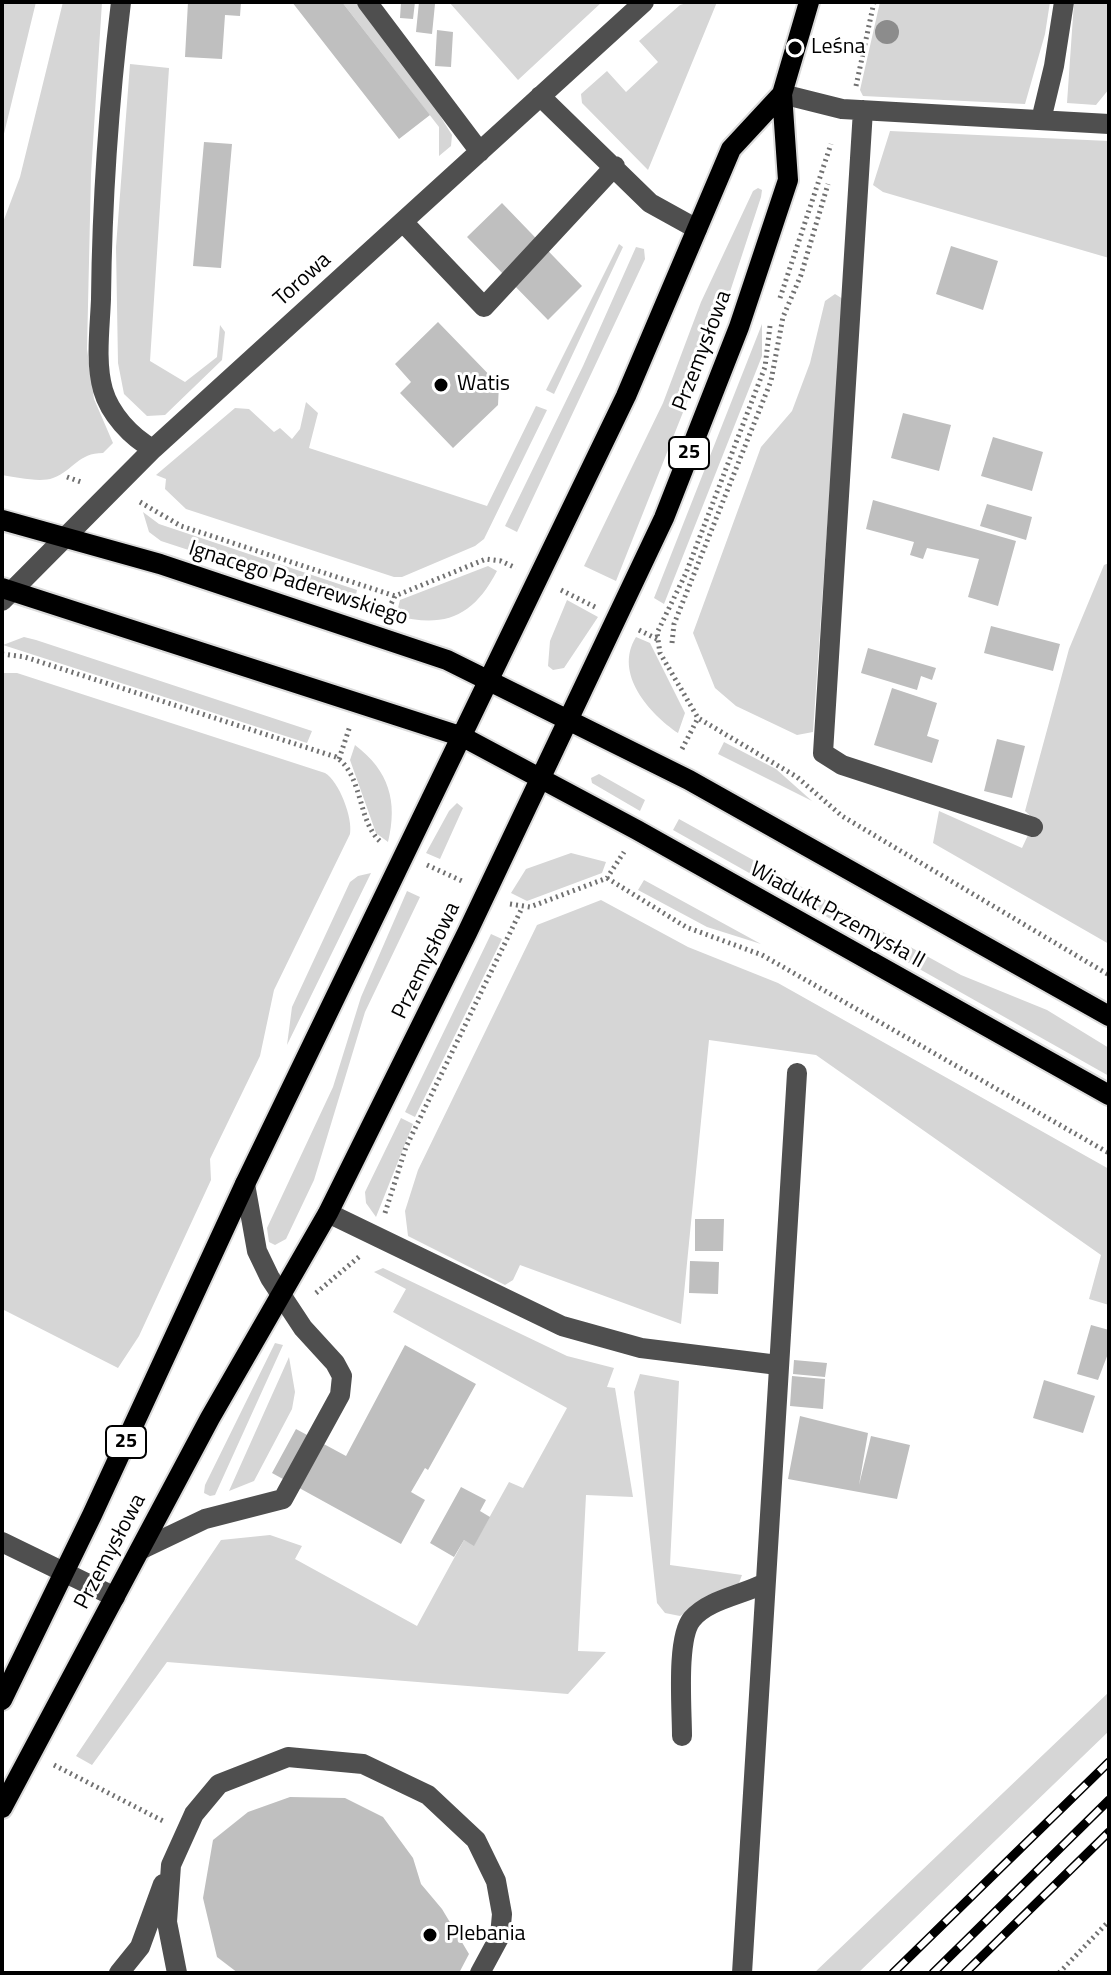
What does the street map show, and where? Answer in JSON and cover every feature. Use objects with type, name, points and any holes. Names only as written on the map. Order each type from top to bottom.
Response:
[{"type":"main road","name":"Przemysłowa","points":[[2,1808],[140,1550],[328,1213],[619,619],[664,518],[739,327],[788,180],[782,94],[809,2]]},
{"type":"main road","name":"Przemysłowa","points":[[2,1700],[245,1184],[626,396],[731,149],[782,94]]},
{"type":"main road","name":"Ignacego Paderewskiego","points":[[2,520],[68,536],[379,635],[489,680],[570,719]]},
{"type":"main road","points":[[5,594],[463,737],[542,778]]},
{"type":"main road","name":"Wiadukt Przemysła II","points":[[570,719],[672,771],[1109,1016]]},
{"type":"main road","name":"Wiadukt Przemysła II","points":[[542,778],[1109,1095]]},
{"type":"street","points":[[121,2],[110,93],[102,214],[100,359],[103,390],[114,413],[141,442],[153,449]]},
{"type":"street","points":[[367,2],[480,152]]},
{"type":"street","name":"Torowa","points":[[5,594],[68,536],[153,449],[644,2]]},
{"type":"street","points":[[1041,120],[1054,66],[1064,2]]},
{"type":"street","points":[[782,94],[857,110],[1109,124]]},
{"type":"street","points":[[540,96],[650,203],[697,229]]},
{"type":"street","points":[[857,110],[823,753],[842,765],[1033,827]]},
{"type":"street","points":[[403,222],[484,307],[615,166]]},
{"type":"street","points":[[742,1973],[797,1073]]},
{"type":"street","points":[[140,1550],[205,1519],[283,1499],[340,1395],[342,1376],[270,1278],[257,1251],[245,1184]]},
{"type":"street","points":[[328,1213],[562,1326],[641,1348],[778,1365]]},
{"type":"street","points":[[2,1542],[115,1597]]},
{"type":"street","points":[[682,1736],[684,1638],[692,1618],[723,1600],[765,1583]]},
{"type":"street","points":[[119,1973],[140,1947],[194,1814],[219,1784],[288,1757],[363,1764],[428,1795],[476,1840],[496,1881],[502,1914],[500,1936],[480,1973]]},
{"type":"street","points":[[171,1865],[167,1922],[177,1973]]},
{"type":"path","points":[[857,110],[874,2]]},
{"type":"path","points":[[672,643],[674,624],[771,381],[783,317],[801,275],[830,180]]},
{"type":"path","points":[[67,477],[148,504],[181,526],[395,596],[486,559],[501,561],[657,639]]},
{"type":"path","points":[[379,635],[395,596]]},
{"type":"path","points":[[2,654],[25,657],[339,759],[348,770],[378,840],[522,908],[607,878],[637,830]]},
{"type":"path","points":[[339,759],[357,702]]},
{"type":"path","points":[[672,771],[698,718]]},
{"type":"path","points":[[607,878],[686,927],[762,955],[1109,1153]]},
{"type":"path","points":[[294,1313],[366,1251],[376,1236],[406,1147],[522,908]]},
{"type":"path","points":[[30,1754],[185,1832]]},
{"type":"path","points":[[1059,1973],[1109,1921]]},
{"type":"shaded area","points":[[2,2],[36,2],[2,142]]},
{"type":"shaded area","points":[[63,2],[102,2],[91,174],[87,349],[94,399],[113,443],[103,453],[82,459],[60,475],[35,480],[2,475],[2,225],[20,177]]},
{"type":"shaded area","points":[[342,2],[362,2],[398,48],[452,135],[451,146],[439,156],[439,127]]},
{"type":"shaded area","points":[[449,2],[602,2],[518,80]]},
{"type":"shaded area","points":[[717,2],[648,170],[582,103],[581,94],[607,71],[626,92],[658,62],[639,41],[680,5]]},
{"type":"shaded area","points":[[880,2],[1050,2],[1045,34],[1025,104],[863,96],[860,90]]},
{"type":"shaded area","points":[[1074,2],[1109,2],[1109,89],[1096,105],[1067,103]]},
{"type":"shaded area","points":[[130,64],[169,68],[150,361],[185,382],[217,357],[220,325],[225,332],[222,360],[165,415],[147,416],[124,394],[118,363],[116,247]]},
{"type":"shaded area","points":[[890,131],[1109,141],[1109,258],[883,192],[873,185]]},
{"type":"shaded area","points":[[758,188],[762,190],[761,197],[726,304],[616,581],[584,566],[663,403],[701,302],[753,191]]},
{"type":"shaded area","points":[[619,244],[623,247],[554,394],[546,390]]},
{"type":"shaded area","points":[[636,247],[644,249],[645,259],[517,532],[505,526],[583,366]]},
{"type":"shaded area","points":[[835,294],[843,299],[813,732],[797,735],[736,706],[715,688],[693,633],[761,447],[792,411],[810,363],[825,301]]},
{"type":"shaded area","points":[[762,324],[762,356],[664,604],[654,598]]},
{"type":"shaded area","points":[[306,402],[318,413],[309,448],[487,506],[536,406],[547,410],[484,539],[475,546],[402,577],[394,577],[186,509],[165,489],[166,479],[156,475],[235,408],[249,409],[274,432],[280,428],[292,439],[300,429]]},
{"type":"shaded area","points":[[143,512],[159,524],[357,590],[354,604],[161,541],[149,532]]},
{"type":"shaded area","points":[[1109,563],[1109,944],[933,843],[939,811],[1022,848],[1035,820],[1025,811],[1069,649],[1104,565]]},
{"type":"shaded area","points":[[488,566],[497,571],[488,587],[467,609],[456,615],[429,620],[396,616],[400,600]]},
{"type":"shaded area","points":[[567,600],[598,617],[564,668],[553,670],[548,666],[550,641]]},
{"type":"shaded area","points":[[24,637],[312,731],[307,743],[3,645]]},
{"type":"shaded area","points":[[636,637],[650,643],[685,713],[678,733],[646,704],[632,679],[630,651]]},
{"type":"shaded area","points":[[2,673],[17,673],[325,773],[340,792],[349,819],[350,834],[274,990],[260,1056],[210,1159],[211,1180],[139,1336],[118,1368],[2,1309]]},
{"type":"shaded area","points":[[724,742],[776,769],[812,801],[718,754]]},
{"type":"shaded area","points":[[355,745],[376,765],[388,788],[392,813],[388,842],[376,833],[350,760]]},
{"type":"shaded area","points":[[599,774],[645,800],[640,811],[592,783],[591,778]]},
{"type":"shaded area","points":[[457,803],[463,808],[440,859],[426,853],[449,811]]},
{"type":"shaded area","points":[[679,819],[961,975],[1047,1010],[1109,1048],[1109,1076],[673,830]]},
{"type":"shaded area","points":[[571,853],[606,862],[602,873],[527,901],[511,893],[526,869]]},
{"type":"shaded area","points":[[371,873],[287,1045],[292,1007],[350,882]]},
{"type":"shaded area","points":[[644,880],[761,944],[707,927],[638,890]]},
{"type":"shaded area","points":[[407,891],[420,897],[365,1012],[314,1180],[286,1239],[275,1245],[269,1242],[267,1228],[333,1087],[361,997]]},
{"type":"shaded area","points":[[601,900],[688,947],[778,983],[1109,1169],[1109,1305],[1089,1299],[1101,1255],[816,1055],[709,1040],[681,1324],[520,1265],[513,1280],[505,1285],[408,1236],[405,1211],[418,1170],[537,925]]},
{"type":"shaded area","points":[[491,934],[502,939],[415,1117],[405,1112]]},
{"type":"shaded area","points":[[401,1118],[413,1124],[376,1217],[366,1203],[365,1192]]},
{"type":"shaded area","points":[[383,1268],[567,1356],[614,1368],[607,1387],[615,1388],[633,1497],[586,1495],[578,1651],[606,1652],[568,1694],[167,1662],[92,1765],[76,1756],[221,1540],[270,1535],[302,1546],[295,1559],[417,1626],[464,1540],[474,1545],[509,1482],[523,1488],[567,1408],[393,1312],[406,1289],[374,1272]]},
{"type":"shaded area","points":[[275,1343],[283,1345],[215,1495],[210,1496],[204,1493],[205,1485]]},
{"type":"shaded area","points":[[289,1357],[295,1392],[292,1409],[254,1481],[229,1491]]},
{"type":"shaded area","points":[[640,1374],[679,1381],[670,1565],[742,1575],[739,1583],[680,1616],[665,1613],[657,1603],[634,1392]]},
{"type":"shaded area","points":[[1109,1692],[1109,1731],[858,1973],[814,1973]]},
{"type":"building","points":[[188,2],[241,2],[240,16],[225,15],[222,59],[185,57]]},
{"type":"building","points":[[292,2],[342,2],[430,115],[399,139]]},
{"type":"building","points":[[401,2],[415,2],[413,19],[400,18]]},
{"type":"building","points":[[419,2],[435,4],[432,34],[416,32]]},
{"type":"building","points":[[437,30],[453,32],[451,67],[435,66]]},
{"type":"building","points":[[204,142],[232,144],[221,268],[193,266]]},
{"type":"building","points":[[502,203],[582,286],[548,320],[467,237]]},
{"type":"building","points":[[951,246],[998,261],[983,310],[936,294]]},
{"type":"building","points":[[438,322],[499,385],[498,405],[453,448],[400,393],[411,382],[395,364]]},
{"type":"building","points":[[903,413],[951,425],[939,471],[891,458]]},
{"type":"building","points":[[993,437],[1043,452],[1032,491],[981,476]]},
{"type":"building","points":[[873,500],[1016,541],[998,606],[968,597],[979,559],[927,548],[923,559],[910,555],[914,542],[866,529]]},
{"type":"building","points":[[987,504],[1032,517],[1026,540],[980,526]]},
{"type":"building","points":[[991,626],[1060,644],[1053,671],[984,653]]},
{"type":"building","points":[[868,648],[936,668],[932,680],[921,676],[917,690],[861,673]]},
{"type":"building","points":[[892,688],[937,703],[927,736],[939,740],[932,763],[874,745]]},
{"type":"building","points":[[997,739],[1025,746],[1012,798],[984,791]]},
{"type":"building","points":[[695,1219],[724,1219],[723,1251],[695,1251]]},
{"type":"building","points":[[690,1261],[719,1262],[718,1294],[689,1293]]},
{"type":"building","points":[[1091,1325],[1109,1330],[1109,1351],[1098,1380],[1077,1374]]},
{"type":"building","points":[[405,1345],[476,1384],[428,1470],[425,1468],[411,1492],[425,1500],[401,1544],[272,1473],[296,1429],[346,1456]]},
{"type":"building","points":[[794,1360],[827,1363],[825,1377],[793,1374]]},
{"type":"building","points":[[792,1376],[825,1379],[823,1409],[790,1406]]},
{"type":"building","points":[[1044,1380],[1095,1396],[1083,1433],[1033,1418]]},
{"type":"building","points":[[800,1416],[868,1433],[859,1485],[871,1436],[910,1445],[897,1499],[788,1479]]},
{"type":"building","points":[[461,1487],[486,1500],[480,1511],[490,1517],[474,1546],[464,1540],[454,1557],[430,1543]]},
{"type":"building","points":[[290,1797],[345,1798],[383,1817],[413,1858],[421,1884],[442,1909],[469,1954],[459,1973],[238,1973],[217,1957],[203,1898],[213,1840],[248,1812]]},
{"type":"railway","points":[[893,1973],[1109,1762]]},
{"type":"railway","points":[[933,1973],[1109,1800]]},
{"type":"railway","points":[[965,1973],[1109,1832]]},
{"type":"place","name":"Leśna","points":[[795,48]]},
{"type":"place","name":"Watis","points":[[441,385]]},
{"type":"place","name":"Plebania","points":[[430,1935]]}]
